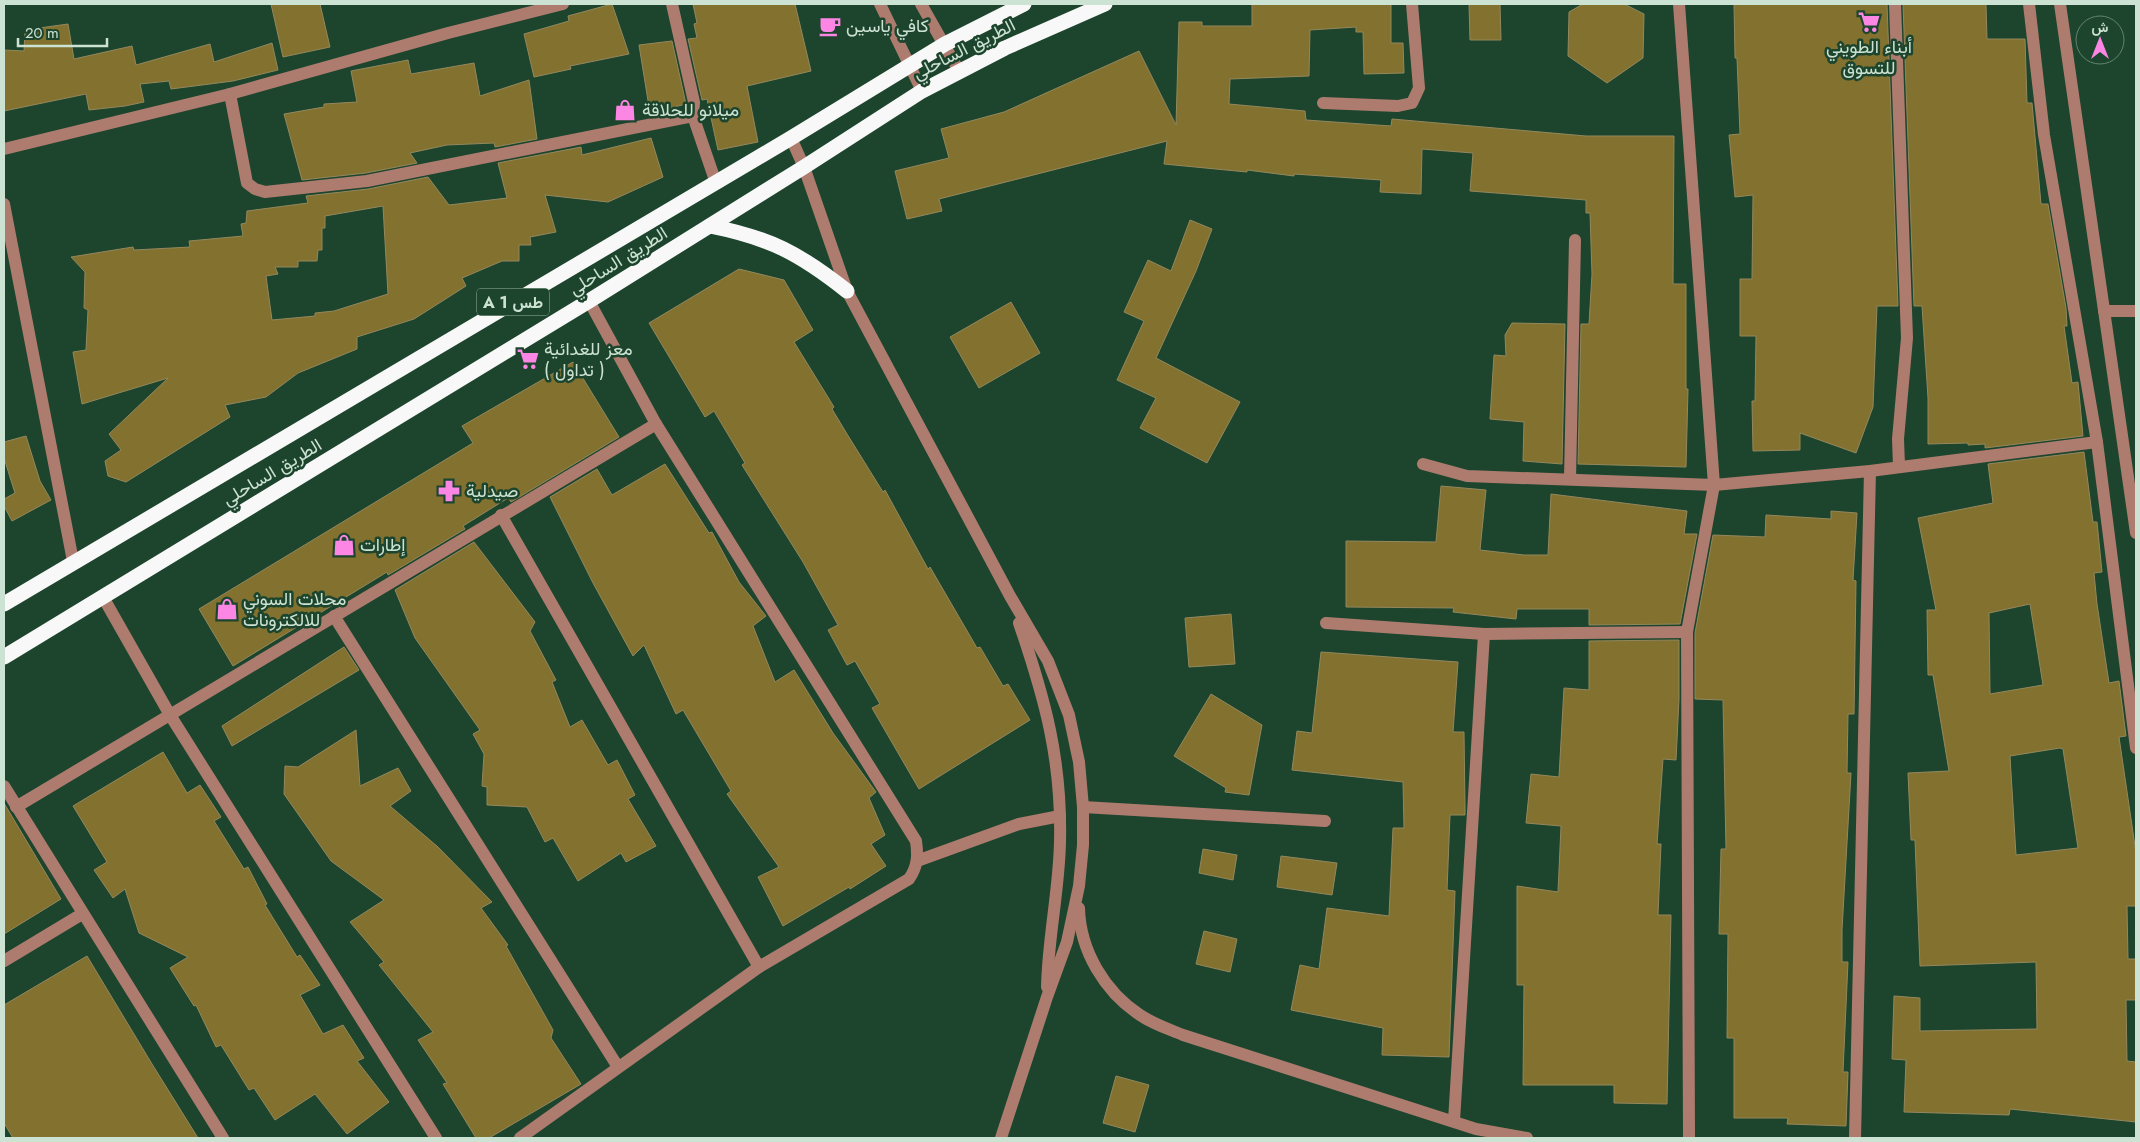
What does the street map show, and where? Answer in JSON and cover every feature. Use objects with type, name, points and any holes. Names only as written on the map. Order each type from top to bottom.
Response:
[{"type":"highway","name":"الطريق الساحلي","points":[[4,604],[73,561],[716,183],[945,44],[1024,4]]},
{"type":"highway","name":"الطريق الساحلي","points":[[4,657],[710,226],[922,90],[1054,26],[1105,4]]},
{"type":"highway","points":[[710,226],[747,234],[782,247],[817,268],[847,291]]},
{"type":"street","points":[[4,149],[230,94],[563,4]]},
{"type":"street","points":[[672,4],[694,102],[693,116],[716,183]]},
{"type":"street","points":[[880,4],[922,90]]},
{"type":"street","points":[[921,4],[959,71]]},
{"type":"street","points":[[1323,103],[1398,106],[1412,103],[1419,88],[1412,4]]},
{"type":"street","points":[[1679,4],[1714,485],[1687,632],[1689,1138]]},
{"type":"street","points":[[1895,4],[1907,338],[1898,438],[1899,466]]},
{"type":"street","points":[[2029,4],[2044,135],[2097,442],[2136,748]]},
{"type":"street","points":[[2060,4],[2136,533]]},
{"type":"street","points":[[230,94],[247,183],[255,189],[266,192],[367,181],[693,116]]},
{"type":"street","points":[[791,138],[804,167],[847,291],[1010,596],[1048,661],[1069,715],[1080,762],[1083,845],[1079,886],[1067,942],[1001,1138]]},
{"type":"street","points":[[4,204],[73,561]]},
{"type":"street","points":[[1570,480],[1576,240]]},
{"type":"street","points":[[520,1138],[758,967],[910,879],[917,861],[916,841],[656,424],[588,301]]},
{"type":"street","points":[[2104,311],[2136,311]]},
{"type":"street","points":[[16,807],[656,424]]},
{"type":"street","points":[[1423,464],[1466,476],[1714,485],[1870,471],[2097,442]]},
{"type":"street","points":[[1855,1138],[1870,471]]},
{"type":"street","points":[[501,516],[758,967]]},
{"type":"street","points":[[1010,596],[1047,708],[1058,778],[1060,845],[1048,959],[1047,997]]},
{"type":"street","points":[[102,597],[170,715],[436,1138]]},
{"type":"street","points":[[334,616],[618,1067]]},
{"type":"street","points":[[1326,623],[1484,634],[1687,632]]},
{"type":"street","points":[[1454,1121],[1484,634]]},
{"type":"street","points":[[4,786],[218,1136]]},
{"type":"street","points":[[1083,807],[1325,821]]},
{"type":"street","points":[[917,861],[1019,824],[1060,816]]},
{"type":"street","points":[[1079,886],[1080,924],[1091,960],[1112,991],[1141,1016],[1183,1035],[1454,1121],[1475,1134],[1527,1138]]},
{"type":"street","points":[[4,961],[82,914]]},
{"type":"building","points":[[271,4],[320,4],[330,47],[283,57]]},
{"type":"building","points":[[612,4],[629,54],[570,66],[571,69],[534,77],[524,34],[569,21],[568,16]]},
{"type":"building","points":[[693,4],[795,4],[811,71],[747,86],[758,142],[718,150],[707,99],[702,100],[688,39],[697,38],[694,24],[697,23]]},
{"type":"building","points":[[1252,4],[1391,4],[1391,43],[1403,43],[1404,73],[1364,74],[1363,32],[1356,32],[1356,27],[1310,30],[1309,76],[1230,79],[1229,104],[1305,111],[1306,120],[1391,126],[1392,119],[1586,136],[1674,136],[1673,284],[1686,284],[1686,389],[1688,389],[1686,467],[1578,464],[1581,324],[1589,324],[1592,274],[1590,213],[1586,213],[1586,200],[1470,191],[1473,153],[1422,149],[1421,194],[1380,192],[1381,180],[1294,174],[1294,176],[1247,170],[1247,172],[1164,164],[1167,141],[939,199],[942,211],[907,219],[895,171],[949,158],[941,129],[1004,112],[1139,51],[1176,125],[1179,22],[1202,22],[1202,26],[1252,26]]},
{"type":"building","points":[[1469,4],[1500,4],[1501,40],[1470,40]]},
{"type":"building","points":[[1583,4],[1624,4],[1644,14],[1643,58],[1607,83],[1568,56],[1569,12]]},
{"type":"building","points":[[1734,4],[1887,4],[1898,306],[1877,306],[1873,407],[1856,453],[1800,433],[1800,450],[1753,451],[1752,401],[1755,401],[1756,336],[1740,336],[1740,279],[1752,279],[1753,195],[1735,197],[1729,135],[1740,134]]},
{"type":"building","points":[[1903,4],[1986,4],[1987,39],[2025,39],[2027,103],[2032,103],[2041,204],[2048,204],[2066,308],[2067,326],[2064,326],[2072,383],[2078,382],[2083,436],[1985,448],[1985,444],[1928,444],[1928,398],[1922,306],[1914,306]]},
{"type":"building","points":[[68,24],[74,59],[132,46],[136,65],[210,44],[214,62],[272,43],[278,70],[233,81],[171,89],[169,81],[140,84],[144,102],[125,106],[89,110],[86,94],[4,111],[4,50],[24,51],[25,30]]},
{"type":"building","points":[[672,41],[686,104],[650,113],[639,45]]},
{"type":"building","points":[[408,60],[411,74],[474,63],[480,96],[529,80],[537,139],[495,147],[494,143],[447,145],[410,153],[417,163],[366,173],[302,180],[284,114],[324,107],[324,104],[357,102],[351,71]]},
{"type":"building","points":[[651,138],[663,177],[608,202],[545,195],[556,232],[530,237],[531,245],[519,245],[519,261],[502,261],[462,278],[466,286],[414,319],[357,337],[357,349],[298,373],[266,397],[225,405],[230,417],[126,482],[108,476],[105,461],[121,450],[109,434],[168,378],[82,404],[73,352],[86,350],[88,310],[84,308],[85,272],[71,257],[133,247],[134,250],[190,247],[189,241],[243,236],[241,224],[246,223],[247,211],[308,203],[306,196],[368,189],[428,177],[449,205],[507,198],[498,163],[581,147],[582,155]],"holes":[[[383,206],[388,294],[334,311],[315,313],[315,316],[272,320],[266,276],[278,274],[275,267],[298,267],[298,261],[317,261],[318,250],[322,250],[322,228],[325,228],[325,216]]]},
{"type":"building","points":[[1190,220],[1212,229],[1196,271],[1156,358],[1240,402],[1207,463],[1140,428],[1156,398],[1117,380],[1144,321],[1124,312],[1148,260],[1171,271]]},
{"type":"building","points":[[739,269],[784,280],[813,330],[794,342],[834,407],[832,409],[847,434],[883,492],[885,490],[928,569],[930,567],[977,648],[980,647],[1003,686],[1008,684],[1030,720],[919,789],[872,708],[880,704],[855,661],[847,665],[828,630],[838,625],[803,562],[742,465],[745,463],[714,411],[705,417],[649,323]]},
{"type":"building","points":[[1011,302],[1040,353],[979,388],[950,337]]},
{"type":"building","points":[[1512,323],[1565,324],[1562,464],[1523,461],[1524,422],[1490,419],[1494,355],[1506,356],[1505,335]]},
{"type":"building","points":[[573,362],[619,437],[511,502],[508,498],[463,526],[465,529],[388,575],[387,572],[233,666],[199,609],[473,443],[462,426]]},
{"type":"building","points":[[26,436],[40,481],[51,500],[12,521],[4,506],[4,499],[15,493],[4,458],[4,442]]},
{"type":"building","points":[[2084,452],[2093,522],[2097,522],[2102,572],[2094,573],[2097,604],[2109,683],[2119,681],[2126,736],[2119,737],[2136,853],[2136,906],[2127,906],[2128,959],[2136,959],[2136,1000],[2126,1000],[2127,1061],[2136,1062],[2136,1122],[2010,1109],[2009,1115],[1904,1112],[1906,1060],[1892,1059],[1894,996],[1920,998],[1920,1031],[2037,1029],[2036,962],[1920,966],[1915,840],[1911,840],[1908,773],[1949,771],[1933,675],[1928,675],[1927,610],[1936,610],[1918,518],[1993,503],[1988,464]],"holes":[[[2030,604],[2043,685],[1990,694],[1989,613]],[[2063,749],[2078,848],[2016,855],[2010,756]]]},
{"type":"building","points":[[665,464],[709,533],[712,532],[739,582],[766,616],[753,626],[775,682],[794,670],[833,733],[876,792],[869,798],[885,835],[871,844],[886,866],[850,889],[849,887],[783,926],[758,877],[779,867],[727,794],[731,791],[683,710],[676,714],[644,645],[633,656],[593,583],[550,497],[597,469],[612,495]]},
{"type":"building","points":[[1441,486],[1486,490],[1480,550],[1524,555],[1548,555],[1551,494],[1687,511],[1684,534],[1697,534],[1680,624],[1589,625],[1589,609],[1517,609],[1516,619],[1453,612],[1454,608],[1346,607],[1346,541],[1436,542]]},
{"type":"building","points":[[1831,511],[1857,513],[1853,580],[1856,581],[1854,714],[1848,714],[1847,773],[1851,773],[1842,930],[1842,962],[1848,962],[1843,1072],[1848,1072],[1846,1126],[1787,1124],[1788,1118],[1734,1118],[1734,1038],[1727,1038],[1728,934],[1719,934],[1721,849],[1726,849],[1723,700],[1695,699],[1695,633],[1713,535],[1765,537],[1766,515],[1831,519]]},
{"type":"building","points":[[474,542],[535,622],[530,631],[556,680],[552,682],[570,727],[582,720],[608,765],[617,760],[635,795],[628,799],[656,846],[626,862],[621,853],[578,881],[553,838],[545,842],[527,807],[487,805],[487,787],[482,786],[484,754],[473,734],[480,730],[415,638],[395,590]]},
{"type":"building","points":[[1231,614],[1235,664],[1189,667],[1185,618]]},
{"type":"building","points":[[1679,640],[1676,760],[1663,759],[1657,844],[1661,844],[1658,915],[1671,915],[1667,1104],[1614,1103],[1614,1085],[1523,1085],[1524,985],[1517,985],[1517,886],[1558,892],[1561,826],[1526,823],[1531,774],[1559,777],[1564,688],[1589,690],[1589,641]]},
{"type":"building","points":[[344,647],[359,670],[232,746],[222,726]]},
{"type":"building","points":[[1321,652],[1458,662],[1453,732],[1464,732],[1465,815],[1450,815],[1447,890],[1455,891],[1449,1057],[1382,1055],[1383,1028],[1291,1010],[1300,965],[1319,969],[1327,908],[1389,916],[1393,828],[1404,828],[1403,782],[1292,770],[1297,731],[1312,733]]},
{"type":"building","points":[[1211,694],[1262,725],[1249,795],[1225,792],[1226,788],[1174,756]]},
{"type":"building","points":[[356,730],[360,786],[398,768],[411,791],[390,806],[438,847],[492,902],[481,908],[508,945],[506,946],[553,1030],[551,1038],[581,1084],[489,1138],[476,1138],[443,1084],[447,1083],[418,1040],[433,1032],[379,965],[384,962],[350,922],[384,900],[331,861],[284,794],[285,766],[298,767]]},
{"type":"building","points":[[163,752],[187,793],[200,785],[221,817],[214,821],[244,869],[248,867],[267,904],[265,905],[297,957],[300,955],[320,985],[300,995],[323,1034],[343,1025],[364,1058],[357,1061],[389,1102],[347,1134],[315,1094],[275,1120],[254,1088],[249,1090],[221,1045],[216,1047],[196,1005],[194,1006],[170,968],[188,957],[139,933],[125,889],[113,898],[94,870],[107,862],[73,806]]},
{"type":"building","points":[[4,803],[61,899],[4,934]]},
{"type":"building","points":[[1203,849],[1237,855],[1233,880],[1199,873]]},
{"type":"building","points":[[1281,856],[1337,863],[1332,895],[1277,887]]},
{"type":"building","points":[[1204,931],[1237,939],[1230,972],[1196,964]]},
{"type":"building","points":[[87,956],[198,1138],[13,1138],[4,1123],[4,1005]]},
{"type":"building","points":[[1116,1076],[1149,1085],[1135,1132],[1103,1123]]},
{"type":"place","name":"أبناء الطويني للتسوق","points":[[1869,22]]},
{"type":"place","name":"كافي ياسين","points":[[830,26]]},
{"type":"place","name":"ميلانو للحلاقة","points":[[625,110]]},
{"type":"place","name":"معز للغدائية ( تداول )","points":[[528,359]]},
{"type":"place","name":"صيدلية","points":[[449,491]]},
{"type":"place","name":"إطارات","points":[[344,545]]},
{"type":"place","name":"محلات السوني للالكترونات","points":[[227,609]]}]
